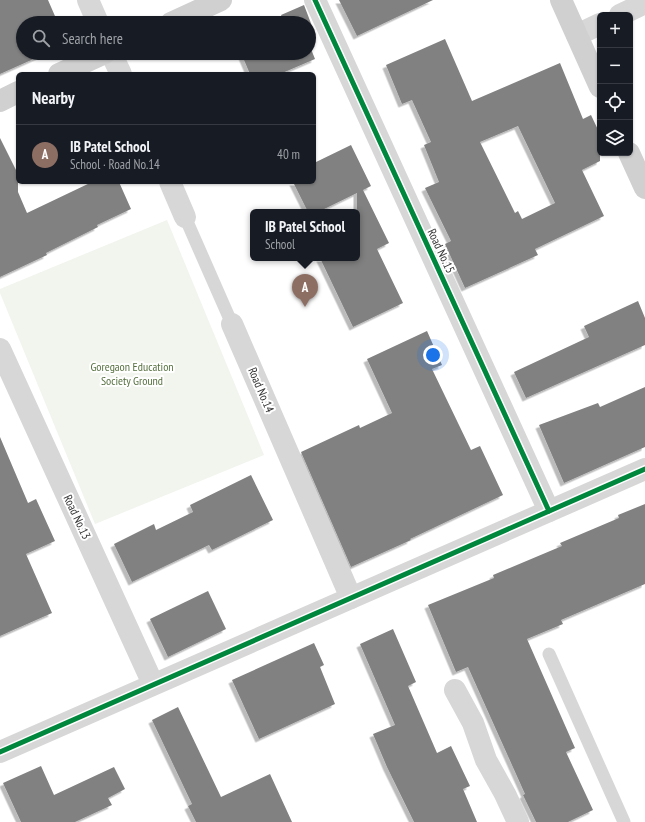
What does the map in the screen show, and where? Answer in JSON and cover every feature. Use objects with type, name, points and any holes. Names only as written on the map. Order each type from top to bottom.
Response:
[{"type":"street","points":[[88,0],[95,16]]},
{"type":"street","points":[[186,16],[221,0]]},
{"type":"street","name":"Road No.15","points":[[315,0],[549,511]]},
{"type":"street","points":[[561,0],[599,84]]},
{"type":"street","points":[[626,12],[645,3]]},
{"type":"street","points":[[577,35],[597,25]]},
{"type":"street","points":[[62,72],[89,60]]},
{"type":"street","points":[[115,60],[120,72]]},
{"type":"street","points":[[0,101],[16,93]]},
{"type":"street","points":[[630,156],[645,188]]},
{"type":"street","name":"Road No.14","points":[[171,184],[185,217]]},
{"type":"street","name":"Road No.14","points":[[232,324],[351,598]]},
{"type":"street","name":"Road No.13","points":[[0,349],[153,684]]},
{"type":"street","points":[[0,752],[645,469]]},
{"type":"street","points":[[455,690],[473,723],[486,760],[505,794],[518,822]]},
{"type":"lane","name":"Road No.14","points":[[185,217],[232,324]]},
{"type":"lane","points":[[549,654],[624,822]]},
{"type":"green space","name":"Goregaon Education Society Ground","points":[[167,220],[264,455],[95,524],[0,293],[0,289]]},
{"type":"building","points":[[0,0],[48,0],[55,16],[16,16],[16,60],[31,60],[0,74]]},
{"type":"building","points":[[339,0],[433,0],[357,36]]},
{"type":"building","points":[[304,5],[308,16],[281,16]]},
{"type":"building","points":[[445,39],[472,101],[560,63],[583,119],[591,115],[597,128],[597,156],[600,156],[600,161],[582,170],[604,216],[535,249],[538,255],[465,288],[445,244],[451,241],[425,188],[439,182],[424,145],[431,142],[412,100],[402,104],[386,65]],"holes":[[[518,126],[555,203],[522,219],[518,211],[515,213],[480,142]]]},
{"type":"building","points":[[244,60],[313,60],[285,72],[249,72]]},
{"type":"building","points":[[0,138],[16,170],[16,184],[18,184],[18,192],[27,213],[88,184],[120,184],[131,209],[97,225],[98,227],[46,253],[47,255],[0,277]]},
{"type":"building","points":[[351,145],[371,186],[363,190],[389,243],[377,249],[403,303],[353,327],[321,261],[360,261],[360,209],[357,209],[357,193],[324,209],[306,209],[294,184],[316,184],[316,162]]},
{"type":"building","points":[[638,301],[645,318],[645,345],[526,398],[514,372],[589,337],[584,326]]},
{"type":"building","points":[[427,331],[442,365],[432,369],[471,450],[480,446],[503,495],[410,539],[411,540],[351,567],[301,452],[359,425],[360,428],[392,413],[367,359]]},
{"type":"building","points":[[645,387],[645,447],[564,483],[539,425],[598,403],[600,407]]},
{"type":"building","points":[[0,437],[28,503],[36,499],[55,541],[26,554],[52,613],[0,636]]},
{"type":"building","points":[[251,475],[273,520],[212,550],[209,545],[132,582],[114,544],[154,524],[156,530],[193,512],[190,505]]},
{"type":"building","points":[[645,504],[645,584],[561,620],[563,624],[527,639],[575,748],[566,752],[593,810],[568,822],[536,822],[468,667],[456,672],[428,605],[494,578],[493,575],[562,546],[560,543],[619,518],[618,515]]},
{"type":"building","points":[[208,591],[226,629],[168,657],[150,619]]},
{"type":"building","points":[[393,629],[416,682],[408,686],[437,753],[451,746],[470,786],[463,789],[477,822],[414,822],[387,767],[373,734],[395,725],[360,644]]},
{"type":"building","points":[[314,643],[324,665],[320,667],[335,704],[259,739],[232,680]]},
{"type":"building","points":[[178,707],[221,797],[270,774],[292,822],[196,822],[188,806],[192,804],[152,720]]},
{"type":"building","points":[[41,766],[54,795],[114,767],[125,789],[108,798],[112,805],[75,822],[21,822],[3,783]]},
{"type":"cycle path","points":[[315,0],[549,511]]},
{"type":"cycle path","points":[[0,752],[645,469]]},
{"type":"place","name":"IB Patel School","points":[[305,307]]}]
